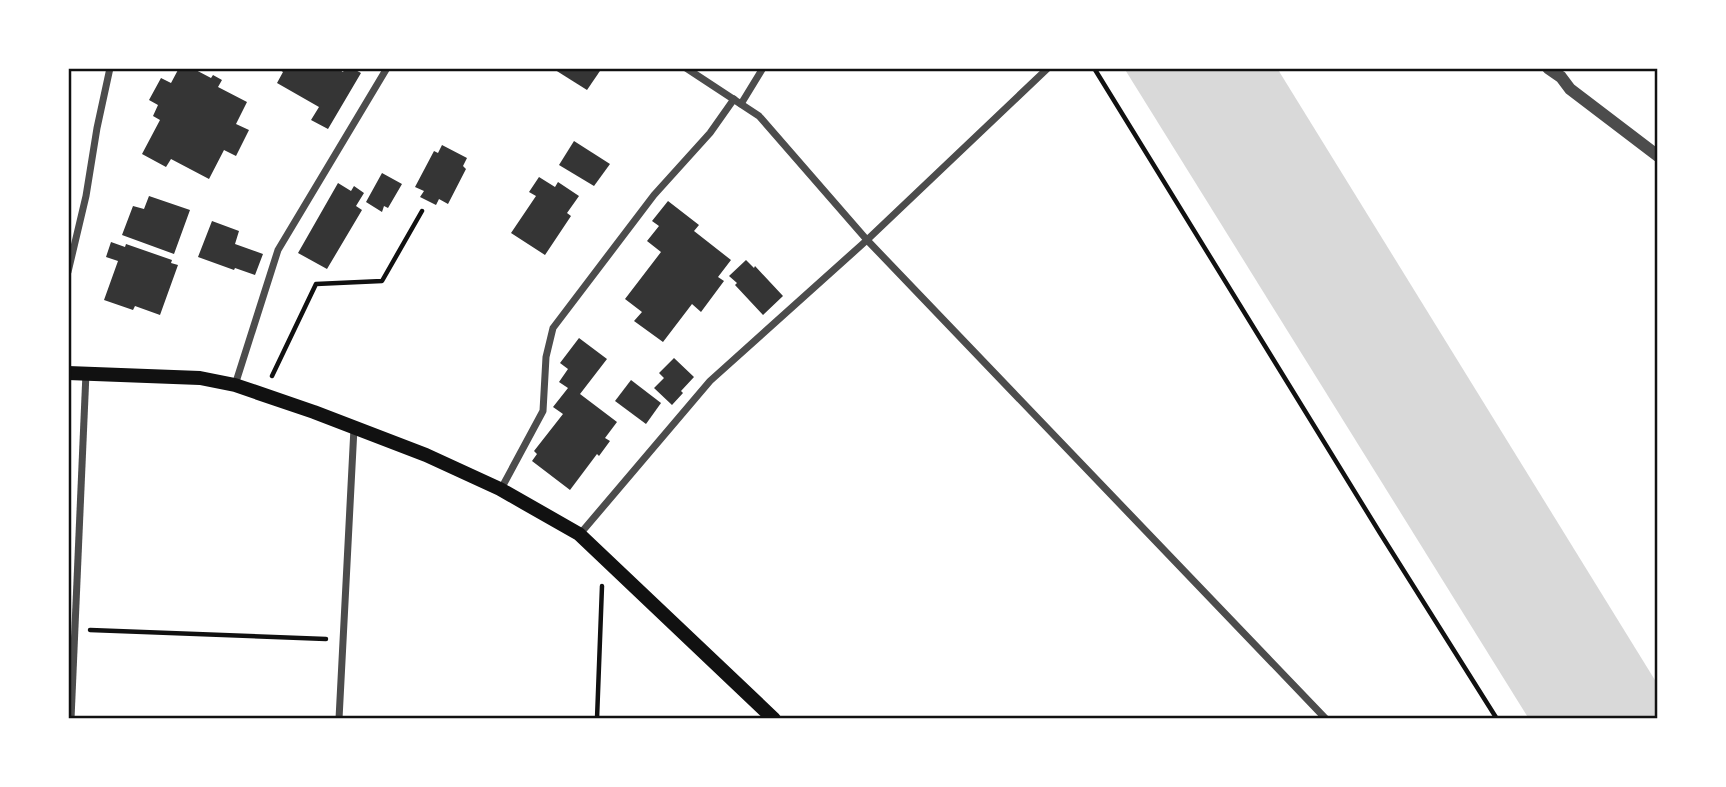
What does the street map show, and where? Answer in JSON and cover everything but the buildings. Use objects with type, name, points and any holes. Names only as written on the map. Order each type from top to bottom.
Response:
[{"type":"main road","points":[[68,373],[200,378],[234,385],[426,455],[500,489],[579,534],[774,719]]},
{"type":"street","points":[[68,272],[86,196],[110,68]]},
{"type":"street","points":[[234,385],[278,250],[387,68]]},
{"type":"street","points":[[687,68],[759,116],[867,240],[1326,719]]},
{"type":"street","points":[[500,489],[543,411],[546,357],[553,328],[654,195],[710,134],[763,68]]},
{"type":"street","points":[[579,534],[710,381],[867,240],[1048,68]]},
{"type":"street","points":[[1548,68],[1565,73],[1570,89],[1658,156]]},
{"type":"street","points":[[71,719],[86,373]]},
{"type":"street","points":[[339,719],[354,428]]},
{"type":"path","points":[[1094,68],[1497,719]]},
{"type":"path","points":[[271,378],[316,284],[382,281],[422,211]]},
{"type":"path","points":[[597,719],[603,557]]},
{"type":"path","points":[[75,630],[342,640]]},
{"type":"shaded area","points":[[1124,68],[1277,68],[1658,685],[1658,719],[1529,719]]}]
